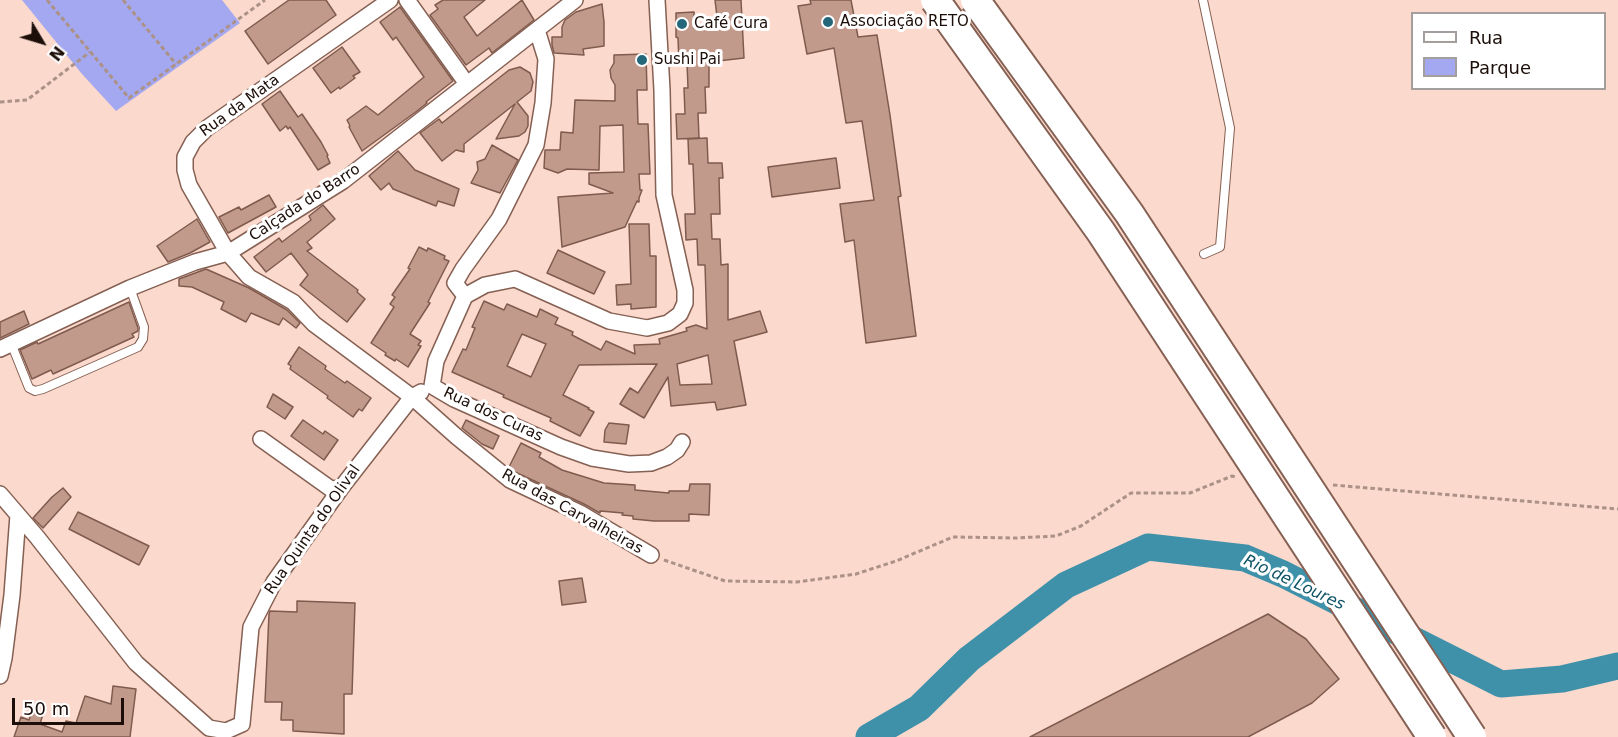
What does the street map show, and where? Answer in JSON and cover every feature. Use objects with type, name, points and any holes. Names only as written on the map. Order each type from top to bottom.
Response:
[{"type":"highway","points":[[935,0],[1101,232],[1432,737]]},
{"type":"highway","points":[[975,0],[1129,213],[1472,737]]},
{"type":"street","name":"Rua da Mata","points":[[228,253],[189,186],[185,157],[193,142],[207,128],[390,0]]},
{"type":"street","points":[[407,0],[467,84]]},
{"type":"street","name":"Calçada do Barro","points":[[5,346],[130,288],[195,262],[228,253],[343,181],[575,0]]},
{"type":"street","points":[[537,30],[546,59],[543,104],[536,145],[499,219],[455,283],[465,296],[485,285],[515,279],[609,321],[647,328],[668,323],[680,314],[685,303],[685,290],[664,195],[657,0]]},
{"type":"street","name":"Rua das Carvalheiras","points":[[228,253],[249,277],[293,302],[314,324],[412,397],[510,480],[580,513],[651,555]]},
{"type":"street","name":"Rua dos Curas","points":[[465,296],[436,361],[432,386],[454,399],[532,435],[591,458],[629,464],[651,463],[667,458],[678,450],[682,442]]},
{"type":"street","points":[[412,397],[432,386]]},
{"type":"street","name":"Rua Quinta do Olival","points":[[0,494],[37,537],[136,663],[209,728],[226,731],[242,724],[251,627],[274,582],[341,488],[412,397]]},
{"type":"street","points":[[261,439],[331,489],[341,488]]},
{"type":"street","points":[[0,676],[12,596],[18,515]]},
{"type":"lane","points":[[1203,0],[1230,128],[1220,247],[1204,254]]},
{"type":"lane","points":[[5,346],[29,388],[35,391],[138,346],[143,339],[144,327],[130,288]]},
{"type":"path","points":[[47,0],[129,98],[264,0]]},
{"type":"path","points":[[123,0],[176,64]]},
{"type":"path","points":[[0,102],[27,100],[90,52]]},
{"type":"path","points":[[651,555],[725,581],[797,582],[856,574],[896,561],[953,537],[1056,536],[1081,526],[1131,493],[1190,494],[1232,476],[1244,477]]},
{"type":"path","points":[[1327,484],[1618,509]]},
{"type":"green space","points":[[22,0],[222,0],[240,23],[116,111],[82,74]]},
{"type":"building","points":[[289,0],[326,0],[336,15],[268,64],[245,31]]},
{"type":"building","points":[[443,0],[485,0],[464,17],[477,36],[522,0],[534,20],[492,53],[489,48],[466,65],[430,15],[438,9],[435,5]]},
{"type":"building","points":[[715,0],[741,0],[744,58],[709,62],[709,87],[705,87],[706,113],[698,113],[699,138],[677,139],[676,114],[685,114],[684,88],[688,88],[687,63],[679,63],[676,13],[694,12],[694,28],[718,25]]},
{"type":"building","points":[[810,0],[851,0],[858,37],[877,35],[901,196],[898,197],[916,336],[866,343],[854,240],[845,242],[840,204],[874,200],[862,121],[846,123],[834,48],[807,54],[798,6],[811,4]]},
{"type":"building","points":[[602,4],[604,46],[583,49],[584,55],[554,53],[552,37],[562,37],[565,20],[576,12]]},
{"type":"building","points":[[400,7],[453,81],[417,111],[362,151],[347,120],[366,106],[378,115],[424,77],[396,37],[393,40],[380,22]]},
{"type":"building","points":[[342,47],[360,72],[340,89],[339,87],[331,93],[313,68]]},
{"type":"building","points":[[646,54],[647,90],[637,90],[638,124],[648,124],[650,174],[639,174],[640,190],[642,190],[639,202],[637,201],[625,227],[562,247],[558,197],[613,193],[589,184],[589,173],[624,172],[623,125],[600,126],[599,170],[567,169],[558,173],[544,168],[545,150],[560,150],[561,132],[573,133],[575,100],[615,101],[615,85],[610,70],[614,63],[614,55]]},
{"type":"building","points":[[520,67],[530,73],[533,82],[531,91],[517,102],[528,116],[528,126],[525,132],[519,136],[496,139],[515,104],[464,144],[464,152],[456,150],[442,161],[420,133],[439,119],[442,123],[509,70]]},
{"type":"building","points":[[280,91],[298,117],[302,114],[328,155],[330,163],[318,170],[290,127],[288,129],[286,126],[280,131],[262,104]]},
{"type":"building","points":[[707,138],[708,163],[722,163],[723,178],[719,178],[720,214],[711,214],[712,239],[720,239],[721,265],[728,264],[728,320],[760,311],[767,332],[734,341],[746,405],[717,410],[715,402],[671,406],[668,377],[644,418],[620,404],[630,388],[638,393],[657,364],[579,365],[563,395],[594,412],[580,436],[550,421],[551,418],[452,372],[463,349],[466,350],[475,328],[472,327],[484,301],[504,310],[507,304],[537,317],[540,309],[558,318],[555,324],[573,332],[572,335],[601,350],[606,341],[635,354],[634,345],[660,344],[659,339],[687,331],[686,328],[696,325],[707,329],[705,265],[698,265],[697,239],[686,240],[685,214],[695,214],[693,164],[689,164],[688,139]],"holes":[[[522,334],[546,344],[531,377],[507,366]],[[708,355],[712,384],[680,385],[677,364]]]},
{"type":"building","points":[[492,145],[518,160],[500,193],[471,183],[478,170],[477,162],[485,159]]},
{"type":"building","points":[[398,151],[415,170],[459,189],[454,206],[438,201],[436,206],[393,189],[389,183],[381,190],[369,176]]},
{"type":"building","points":[[836,158],[840,188],[772,197],[768,167]]},
{"type":"building","points":[[269,195],[276,207],[228,233],[219,217],[239,207],[241,210]]},
{"type":"building","points":[[323,205],[335,219],[307,242],[312,248],[307,251],[358,290],[357,292],[365,299],[347,322],[300,285],[308,275],[291,253],[266,272],[254,257],[279,238],[282,242],[311,220],[309,216]]},
{"type":"building","points":[[197,219],[210,242],[168,262],[157,246]]},
{"type":"building","points":[[629,224],[649,224],[650,256],[656,256],[656,307],[631,309],[631,304],[617,305],[616,285],[631,284]]},
{"type":"building","points":[[419,247],[427,251],[428,248],[445,256],[444,259],[449,261],[428,302],[430,303],[410,334],[421,341],[418,345],[421,346],[408,367],[385,355],[386,353],[371,343],[394,307],[390,304],[395,297],[392,295],[410,269],[408,268]]},
{"type":"building","points":[[558,250],[605,272],[594,294],[547,273]]},
{"type":"building","points":[[206,269],[249,288],[287,310],[300,323],[296,328],[283,318],[279,325],[251,313],[246,322],[221,309],[224,302],[192,287],[179,286],[179,279]]},
{"type":"building","points":[[129,302],[138,328],[138,331],[132,334],[134,337],[53,374],[51,370],[32,379],[20,350]]},
{"type":"building","points":[[24,311],[29,324],[0,338],[0,322]]},
{"type":"building","points":[[299,347],[326,366],[325,369],[371,398],[362,411],[359,409],[353,417],[290,369],[291,366],[288,364]]},
{"type":"building","points":[[273,394],[293,407],[285,419],[267,407]]},
{"type":"building","points":[[303,420],[323,434],[325,431],[338,440],[324,460],[291,436]]},
{"type":"building","points":[[466,420],[499,436],[493,449],[482,444],[462,428]]},
{"type":"building","points":[[609,423],[629,425],[626,444],[604,442],[605,430]]},
{"type":"building","points":[[521,443],[541,453],[539,457],[562,470],[604,483],[635,485],[635,490],[669,493],[669,491],[689,491],[690,484],[710,484],[709,515],[689,514],[689,521],[654,521],[633,519],[633,516],[622,515],[623,513],[600,511],[600,513],[509,467]]},
{"type":"building","points":[[63,488],[71,497],[43,528],[33,518]]},
{"type":"building","points":[[78,512],[149,546],[139,565],[69,529]]},
{"type":"building","points":[[582,578],[586,602],[562,605],[559,581]]},
{"type":"building","points":[[297,601],[355,603],[352,694],[344,694],[344,734],[293,731],[293,720],[281,720],[282,702],[265,702],[269,614],[270,611],[297,612]]},
{"type":"building","points":[[1268,614],[1306,639],[1339,679],[1312,703],[1248,737],[1030,737]]},
{"type":"building","points":[[113,686],[136,689],[130,737],[14,737],[21,717],[29,720],[32,710],[43,714],[40,724],[62,732],[66,721],[76,723],[85,696],[111,704]]},
{"type":"waterway","name":"Rio de Loures","points":[[869,737],[919,708],[969,659],[1066,585],[1148,547],[1245,558],[1283,574],[1501,684],[1562,679],[1618,666]]},
{"type":"place","name":"Associação RETO","points":[[828,22]]},
{"type":"place","name":"Café Cura","points":[[682,24]]},
{"type":"place","name":"Sushi Pai","points":[[642,60]]}]
